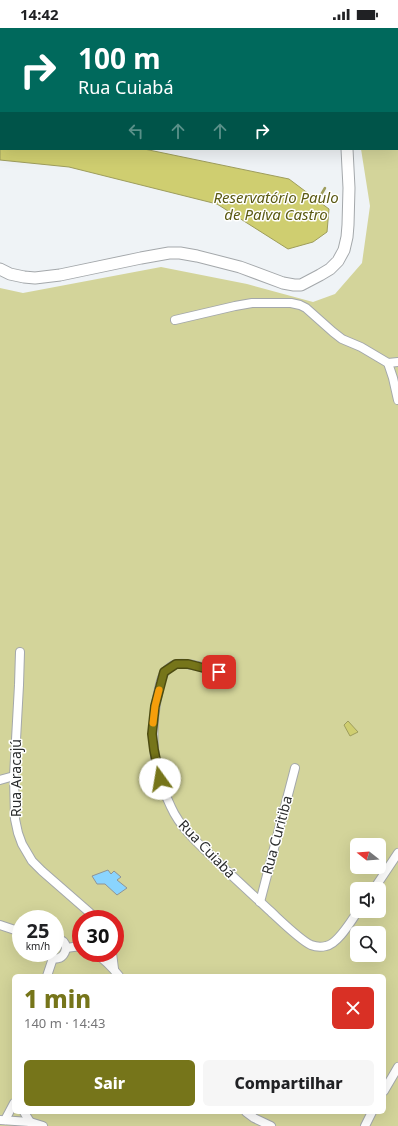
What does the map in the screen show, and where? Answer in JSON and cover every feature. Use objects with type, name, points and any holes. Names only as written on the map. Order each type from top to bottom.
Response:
[{"type":"main road","points":[[0,269],[10,274],[35,278],[60,275],[169,253],[180,253],[197,256],[240,268],[283,283],[301,285],[330,269],[338,261],[344,250],[347,237],[349,188],[347,150]]},
{"type":"street","points":[[175,320],[252,303],[291,303],[306,308],[342,339],[388,363],[398,362]]},
{"type":"street","points":[[388,363],[398,400]]},
{"type":"street","name":"Rua Aracajú","points":[[20,652],[14,776],[15,819],[18,833],[32,861],[87,910]]},
{"type":"street","name":"Rua Cuiabá","points":[[219,672],[188,664],[176,664],[164,672],[155,706],[152,734],[160,779],[171,808],[178,819],[203,848],[260,902],[306,942],[311,945],[319,946],[327,946],[332,944],[338,939],[353,918]]},
{"type":"street","name":"Rua Curitiba","points":[[260,902],[295,768]]},
{"type":"street","points":[[0,780],[14,776]]},
{"type":"street","points":[[379,882],[398,853]]},
{"type":"street","points":[[0,925],[12,929]]},
{"type":"street","points":[[64,944],[66,948],[64,954]]},
{"type":"street","points":[[66,948],[72,947]]},
{"type":"street","points":[[47,974],[49,962]]},
{"type":"street","points":[[107,962],[117,973]]},
{"type":"street","points":[[114,962],[117,973]]},
{"type":"street","points":[[386,1088],[398,1067]]},
{"type":"street","points":[[2,1120],[12,1106]]},
{"type":"street","points":[[25,1114],[30,1122]]},
{"type":"street","points":[[249,1114],[271,1126]]},
{"type":"street","points":[[365,1126],[371,1114]]},
{"type":"street","points":[[2,1120],[30,1122],[43,1126]]},
{"type":"green space","points":[[361,150],[398,150],[398,1126],[0,1126],[0,288],[23,293],[161,267],[247,284],[313,302],[335,294],[362,263],[370,206]]},
{"type":"water","name":"Reservatório Paulo de Paiva Castro","points":[[0,150],[149,150],[289,179],[329,209],[327,232],[313,242],[288,249],[217,204],[69,167],[0,160]]},
{"type":"water","points":[[348,721],[358,732],[350,736],[344,725]]},
{"type":"building","points":[[108,870],[111,874],[114,871],[121,877],[117,880],[127,888],[117,895],[105,884],[97,884],[92,876]]},
{"type":"waterway","points":[[315,201],[318,200],[325,188]]},
{"type":"slow traffic","points":[[153,723],[159,690]]},
{"type":"route","points":[[160,779],[152,734],[155,706],[164,672],[176,664],[188,664],[219,672]]}]
